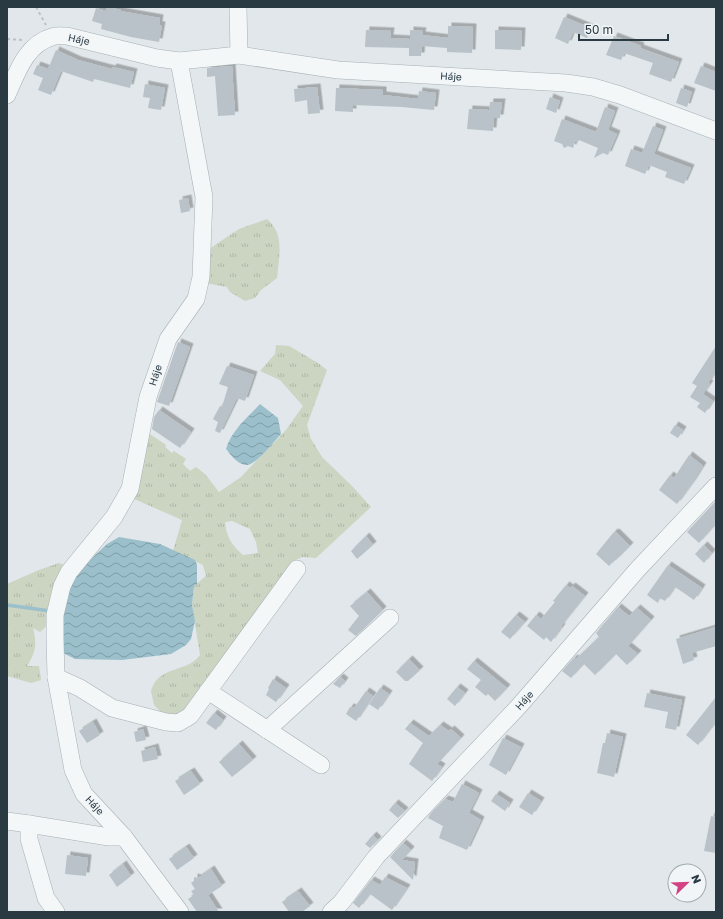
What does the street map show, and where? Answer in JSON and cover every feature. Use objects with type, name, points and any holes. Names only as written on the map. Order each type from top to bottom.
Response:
[{"type":"street","points":[[238,7],[239,55]]},
{"type":"street","name":"Háje","points":[[7,95],[24,59],[33,48],[43,40],[54,36],[67,36],[157,58],[179,61],[239,55],[338,70],[566,83],[593,87],[620,95],[716,131]]},
{"type":"street","name":"Háje","points":[[179,61],[204,197],[201,277],[196,299],[168,339],[165,346],[148,397],[130,489],[114,517],[69,572],[62,586],[55,616],[56,677],[73,770],[84,794],[124,836],[180,912]]},
{"type":"street","name":"Háje","points":[[331,912],[341,903],[376,857],[519,706],[638,570],[716,486]]},
{"type":"street","points":[[56,677],[80,688],[112,708],[178,723],[190,716],[297,568]]},
{"type":"street","points":[[267,730],[390,618]]},
{"type":"street","points":[[208,691],[321,765]]},
{"type":"street","points":[[7,821],[109,838],[124,836]]},
{"type":"street","points":[[29,824],[29,839],[46,898],[56,912]]},
{"type":"path","points":[[36,7],[54,36]]},
{"type":"green space","points":[[267,219],[273,225],[279,239],[280,246],[277,278],[261,290],[255,298],[245,301],[230,292],[227,287],[205,283],[206,251],[239,229]]},
{"type":"green space","points":[[276,345],[289,346],[327,370],[307,425],[311,439],[322,457],[371,507],[316,558],[302,557],[294,561],[183,714],[164,715],[154,705],[151,691],[153,685],[160,677],[196,660],[200,655],[192,605],[194,586],[206,576],[203,565],[173,551],[182,520],[132,498],[144,430],[166,445],[165,447],[172,453],[174,451],[186,459],[183,464],[190,471],[196,467],[205,474],[219,492],[241,477],[286,430],[303,406],[280,380],[260,371],[275,354]],"holes":[[[232,521],[250,529],[256,542],[258,553],[243,555],[230,540],[225,522]]]},
{"type":"green space","points":[[59,563],[66,566],[48,625],[40,632],[33,628],[35,648],[27,666],[39,666],[41,680],[31,683],[7,676],[7,584]]},
{"type":"water","points":[[260,404],[278,418],[281,434],[255,462],[246,465],[234,459],[226,449],[228,442],[236,430]]},
{"type":"water","points":[[119,537],[160,544],[195,560],[197,565],[197,584],[194,586],[192,605],[195,621],[191,639],[186,645],[171,654],[122,660],[75,659],[61,652],[59,612],[77,572],[107,544]]},
{"type":"building","points":[[107,7],[121,10],[120,11],[160,18],[159,25],[162,25],[159,42],[131,37],[101,29],[102,24],[92,21],[96,8],[106,11]]},
{"type":"building","points":[[564,17],[591,28],[587,38],[573,32],[568,44],[555,38]]},
{"type":"building","points":[[448,26],[473,27],[472,53],[447,52],[447,48],[422,46],[421,56],[409,56],[409,48],[365,47],[366,30],[391,31],[390,38],[410,39],[410,30],[423,31],[422,35],[448,38]]},
{"type":"building","points":[[495,30],[522,31],[521,50],[495,49]]},
{"type":"building","points":[[614,36],[641,46],[640,48],[679,62],[671,82],[649,74],[653,63],[624,53],[621,60],[606,55]]},
{"type":"building","points":[[56,50],[78,60],[112,69],[113,67],[134,72],[130,88],[94,79],[93,82],[61,71],[51,95],[38,90],[43,78],[33,74],[37,65],[48,69]]},
{"type":"building","points":[[232,66],[235,115],[218,116],[215,76],[207,77],[207,68]]},
{"type":"building","points":[[701,66],[716,72],[716,91],[694,83]]},
{"type":"building","points":[[145,84],[165,88],[161,110],[148,108],[150,98],[143,97]]},
{"type":"building","points":[[317,87],[320,113],[308,114],[307,100],[295,102],[294,89]]},
{"type":"building","points":[[336,88],[383,90],[383,95],[418,99],[419,91],[436,93],[434,110],[353,105],[353,112],[335,111]]},
{"type":"building","points":[[681,88],[692,92],[687,107],[676,103]]},
{"type":"building","points":[[550,97],[560,101],[556,113],[546,109]]},
{"type":"building","points":[[490,102],[502,102],[500,118],[494,118],[493,131],[467,129],[469,109],[489,110]]},
{"type":"building","points":[[605,107],[615,111],[608,130],[617,134],[608,155],[603,153],[594,158],[598,148],[579,140],[578,142],[575,141],[573,148],[568,146],[564,148],[562,144],[554,141],[562,119],[596,132]]},
{"type":"building","points":[[653,126],[663,130],[654,154],[691,168],[684,184],[665,177],[667,172],[649,165],[645,174],[625,166],[631,149],[642,153]]},
{"type":"building","points":[[188,198],[190,211],[181,213],[179,200]]},
{"type":"building","points":[[178,342],[190,347],[169,406],[157,402]]},
{"type":"building","points":[[716,346],[716,371],[703,394],[713,401],[705,413],[697,407],[700,403],[690,397],[697,386],[692,383]]},
{"type":"building","points":[[227,366],[254,375],[245,401],[237,398],[220,433],[215,431],[218,422],[213,419],[220,406],[222,407],[228,387],[219,384]]},
{"type":"building","points":[[159,410],[191,432],[180,448],[152,429],[154,417]]},
{"type":"building","points":[[675,425],[683,430],[678,438],[670,433]]},
{"type":"building","points":[[689,455],[703,466],[677,504],[659,490],[670,475],[674,478]]},
{"type":"building","points":[[716,501],[716,524],[699,543],[687,532]]},
{"type":"building","points":[[614,532],[616,532],[630,546],[609,566],[596,554]]},
{"type":"building","points":[[366,536],[373,545],[357,559],[351,551]]},
{"type":"building","points":[[704,545],[712,553],[704,563],[695,554]]},
{"type":"building","points":[[668,565],[702,588],[694,600],[675,587],[665,601],[660,598],[658,603],[647,595]]},
{"type":"building","points":[[566,585],[570,588],[572,586],[585,596],[561,626],[562,627],[551,642],[546,637],[544,640],[527,626],[536,615],[541,619],[555,602],[553,601]]},
{"type":"building","points":[[367,592],[383,610],[356,636],[348,630],[359,616],[350,606]]},
{"type":"building","points":[[618,607],[629,616],[637,608],[651,620],[628,646],[638,654],[627,665],[616,654],[595,675],[584,664],[571,678],[562,671],[574,658],[576,659],[599,637],[596,633]]},
{"type":"building","points":[[516,615],[525,622],[510,639],[501,632]]},
{"type":"building","points":[[716,627],[716,646],[692,653],[694,660],[683,664],[676,639]]},
{"type":"building","points":[[409,659],[420,670],[408,681],[405,681],[396,672]]},
{"type":"building","points":[[474,661],[507,688],[495,701],[488,694],[486,696],[475,687],[481,680],[467,669]]},
{"type":"building","points":[[340,677],[345,681],[340,688],[333,684]]},
{"type":"building","points":[[273,679],[286,688],[276,702],[266,695]]},
{"type":"building","points":[[457,687],[465,693],[455,706],[447,699]]},
{"type":"building","points":[[380,688],[389,694],[378,710],[369,704]]},
{"type":"building","points":[[366,691],[373,696],[356,721],[346,714],[350,707],[354,708]]},
{"type":"building","points":[[647,693],[682,700],[676,730],[665,728],[668,712],[644,707]]},
{"type":"building","points":[[716,697],[716,722],[698,745],[686,735]]},
{"type":"building","points":[[214,713],[223,720],[216,730],[206,723]]},
{"type":"building","points":[[93,722],[100,735],[87,743],[79,731]]},
{"type":"building","points":[[410,723],[429,736],[440,725],[449,731],[451,729],[461,738],[437,764],[442,767],[432,781],[409,764],[423,743],[405,729]]},
{"type":"building","points":[[143,729],[146,740],[136,742],[134,732]]},
{"type":"building","points":[[607,733],[623,737],[614,777],[597,773],[603,743],[605,743]]},
{"type":"building","points":[[503,738],[521,747],[506,775],[489,765]]},
{"type":"building","points":[[239,744],[253,760],[232,777],[219,762]]},
{"type":"building","points":[[155,747],[158,759],[143,762],[141,751]]},
{"type":"building","points":[[191,771],[200,784],[184,795],[175,781]]},
{"type":"building","points":[[462,784],[479,793],[469,813],[481,820],[467,850],[439,838],[443,826],[428,818],[445,799],[453,802]]},
{"type":"building","points":[[528,793],[541,801],[532,815],[519,807]]},
{"type":"building","points":[[496,794],[510,803],[505,811],[491,801]]},
{"type":"building","points":[[395,803],[405,811],[398,818],[389,810]]},
{"type":"building","points":[[711,816],[716,817],[716,853],[704,851]]},
{"type":"building","points":[[373,835],[378,840],[370,848],[365,844]]},
{"type":"building","points":[[403,843],[411,850],[402,860],[415,862],[413,880],[390,857]]},
{"type":"building","points":[[186,847],[194,858],[177,870],[169,859]]},
{"type":"building","points":[[67,855],[88,858],[86,876],[65,874]]},
{"type":"building","points":[[123,864],[131,876],[117,887],[109,875]]},
{"type":"building","points":[[211,869],[222,886],[208,895],[219,912],[197,912],[188,899],[194,895],[191,891],[195,889],[191,883],[194,881],[194,877],[198,878]]},
{"type":"building","points":[[385,877],[407,888],[392,910],[370,894],[359,908],[353,903],[371,880],[380,885]]},
{"type":"building","points":[[298,891],[310,906],[302,912],[289,912],[282,902]]},
{"type":"waterway","points":[[7,605],[50,611]]}]
